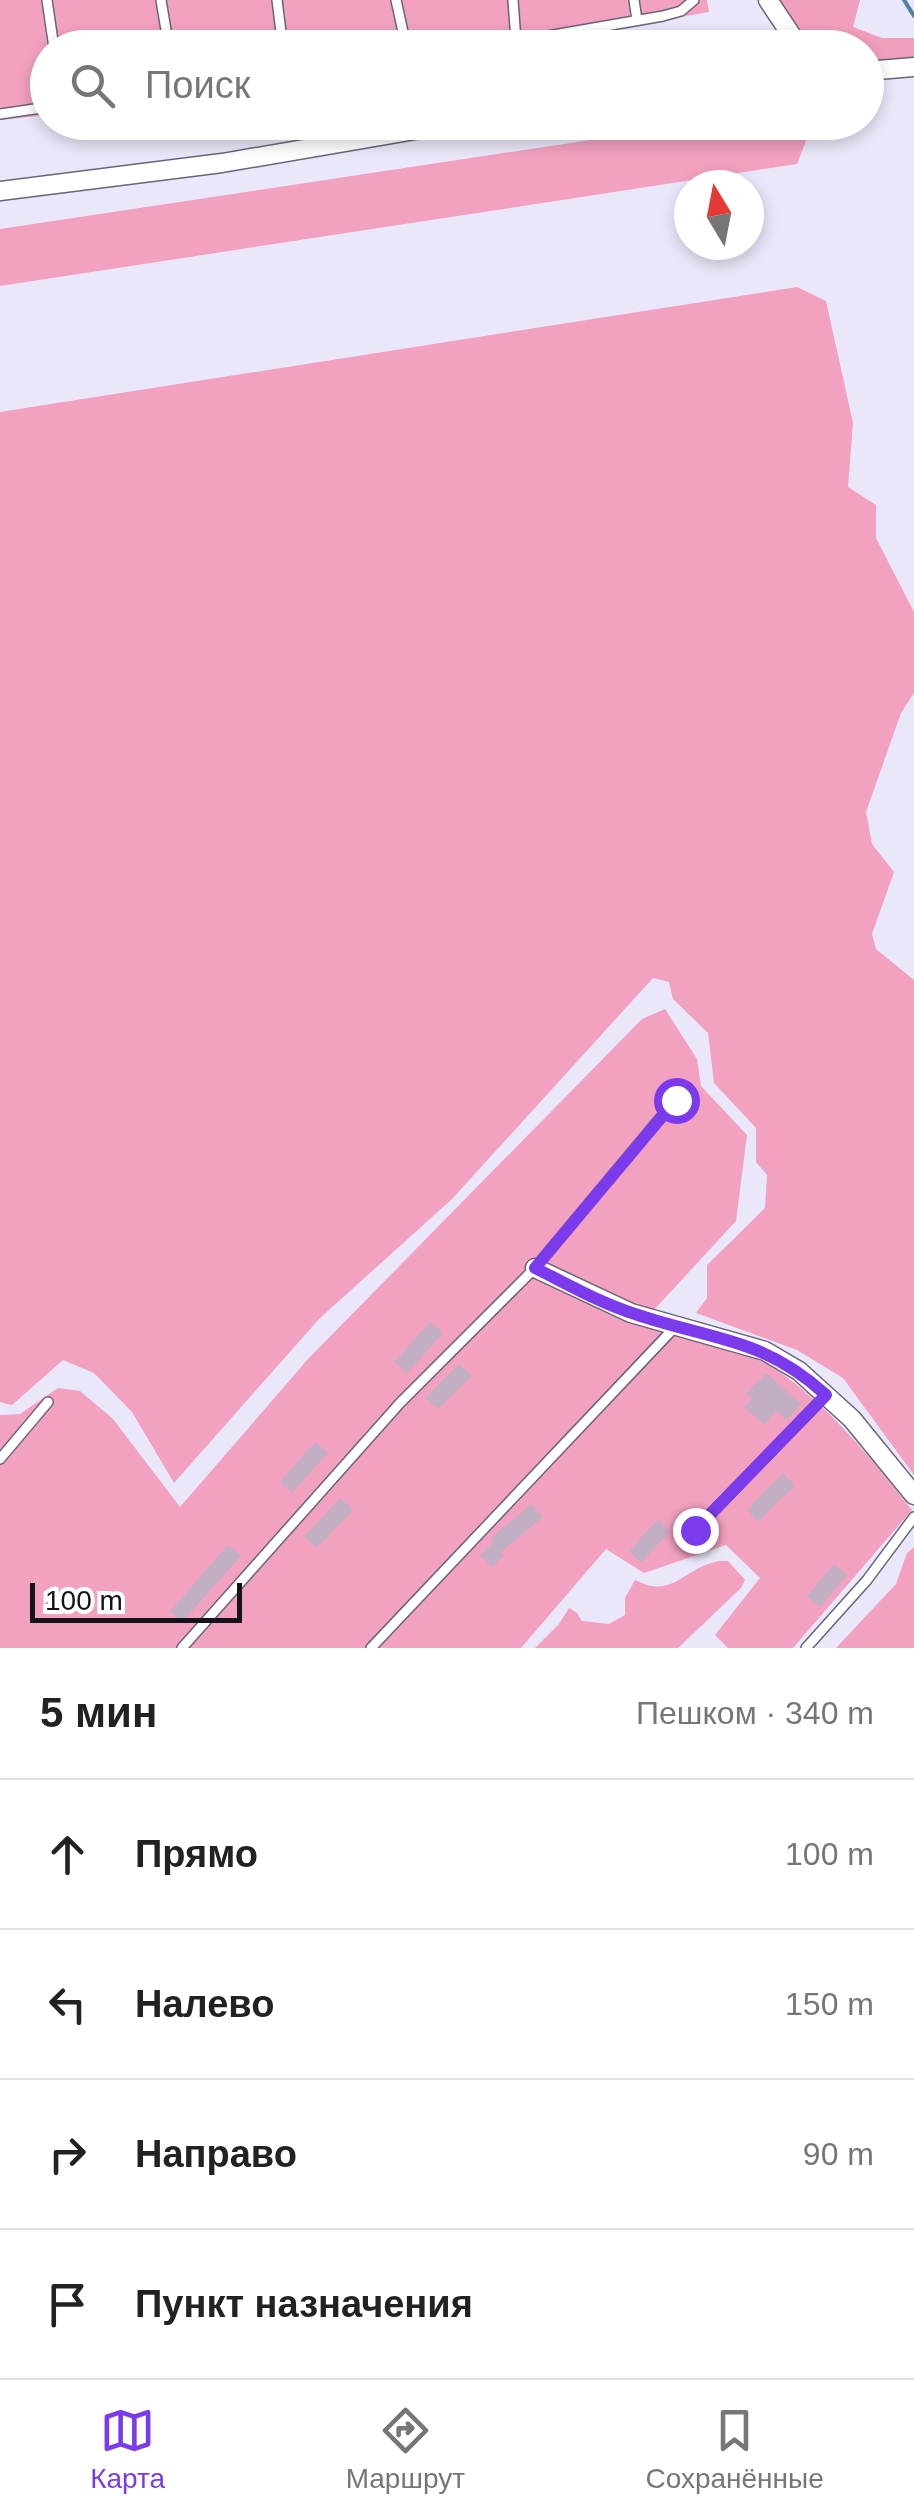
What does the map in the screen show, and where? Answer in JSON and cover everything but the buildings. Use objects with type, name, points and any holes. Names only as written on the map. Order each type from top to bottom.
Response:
[{"type":"street","points":[[768,0],[788,30]]},
{"type":"street","points":[[884,70],[914,67]]},
{"type":"street","points":[[0,191],[222,163],[357,140]]},
{"type":"street","points":[[535,1268],[632,1313],[766,1351],[799,1370],[852,1419],[914,1495]]},
{"type":"lane","points":[[47,0],[51,30]]},
{"type":"lane","points":[[161,0],[165,30]]},
{"type":"lane","points":[[277,0],[281,30]]},
{"type":"lane","points":[[396,0],[402,30]]},
{"type":"lane","points":[[513,0],[515,30]]},
{"type":"lane","points":[[634,0],[637,20]]},
{"type":"lane","points":[[579,30],[681,11],[694,0]]},
{"type":"lane","points":[[0,114],[30,110]]},
{"type":"lane","points":[[186,1647],[400,1402],[535,1268],[676,1100]]},
{"type":"lane","points":[[370,1648],[676,1326]]},
{"type":"lane","points":[[695,1530],[826,1395]]},
{"type":"lane","points":[[0,1459],[48,1402]]},
{"type":"lane","points":[[806,1648],[867,1580],[914,1517]]},
{"type":"shaded area","points":[[0,0],[707,0],[709,12],[608,30],[30,30],[30,117],[0,120]]},
{"type":"shaded area","points":[[777,0],[860,0],[853,27],[861,30],[799,30]]},
{"type":"shaded area","points":[[884,38],[914,38],[914,61],[884,63]]},
{"type":"shaded area","points":[[590,140],[806,140],[797,164],[758,170],[674,170],[674,183],[0,286],[0,229]]},
{"type":"shaded area","points":[[797,287],[826,301],[853,423],[848,487],[876,505],[876,538],[914,612],[914,693],[901,713],[866,812],[872,844],[894,872],[872,934],[876,949],[914,980],[914,1475],[843,1378],[797,1350],[696,1313],[707,1298],[707,1265],[765,1208],[767,1175],[756,1162],[756,1128],[714,1083],[708,1033],[673,999],[669,982],[653,978],[452,1199],[319,1319],[174,1483],[132,1412],[94,1373],[63,1360],[12,1405],[0,1402],[0,412]]},
{"type":"shaded area","points":[[665,1009],[697,1059],[701,1086],[747,1135],[736,1221],[641,1324],[738,1351],[787,1378],[834,1418],[912,1510],[793,1648],[728,1648],[715,1635],[760,1578],[726,1545],[644,1573],[606,1549],[521,1648],[0,1648],[0,1415],[20,1414],[58,1388],[80,1391],[113,1419],[180,1507],[308,1359],[642,1019]]},
{"type":"shaded area","points":[[914,1547],[914,1648],[836,1648],[896,1584],[907,1553]]},
{"type":"shaded area","points":[[719,1561],[728,1561],[745,1580],[678,1648],[535,1648],[569,1608],[582,1621],[609,1624],[625,1615],[625,1598],[635,1580],[648,1585],[669,1585]]},
{"type":"waterway","points":[[904,0],[914,16]]},
{"type":"route","points":[[676,1100],[535,1268],[632,1313],[766,1351],[799,1370],[826,1395],[695,1530]]}]
